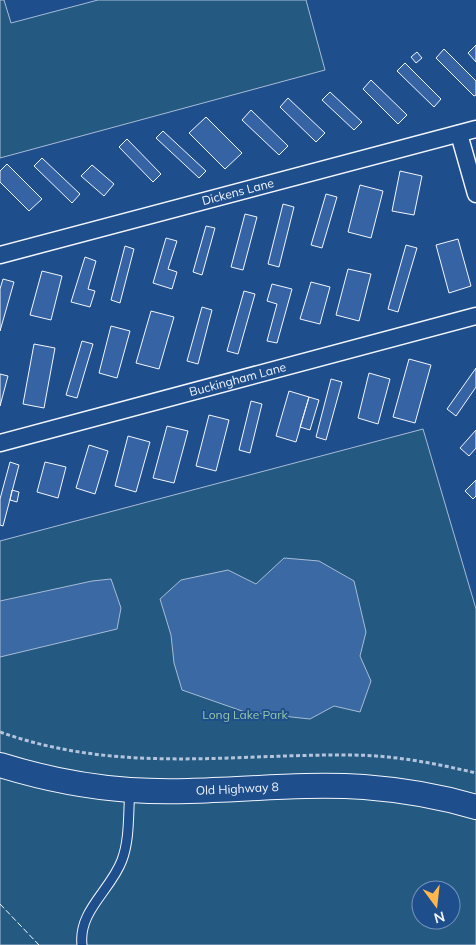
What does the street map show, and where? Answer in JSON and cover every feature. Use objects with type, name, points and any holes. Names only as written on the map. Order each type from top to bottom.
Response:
[{"type":"street","name":"Dickens Lane","points":[[0,255],[476,129]]},
{"type":"street","points":[[459,134],[476,194]]},
{"type":"street","name":"Buckingham Lane","points":[[0,443],[476,316]]},
{"type":"street","name":"Old Highway 8","points":[[0,765],[45,778],[87,786],[130,790],[188,791],[363,787],[439,797],[476,807]]},
{"type":"lane","points":[[82,945],[81,933],[85,920],[112,879],[123,857],[130,790]]},
{"type":"path","points":[[0,732],[48,746],[106,756],[165,760],[358,755],[408,759],[476,773]]},
{"type":"green space","points":[[0,0],[4,0],[11,23],[98,0],[306,0],[325,70],[0,158]]},
{"type":"green space","name":"Long Lake Park","points":[[423,429],[476,609],[476,945],[0,945],[0,541]]},
{"type":"shaded area","points":[[284,558],[319,561],[354,581],[366,632],[360,656],[371,681],[360,712],[334,706],[310,719],[245,712],[182,690],[174,663],[171,635],[160,599],[181,580],[228,570],[256,584]]},
{"type":"shaded area","points":[[111,579],[121,608],[117,629],[0,657],[0,601],[92,581]]},
{"type":"building","points":[[476,45],[476,62],[468,53]]},
{"type":"building","points":[[444,49],[476,81],[476,95],[474,96],[436,58]]},
{"type":"building","points":[[417,52],[422,58],[416,63],[411,57]]},
{"type":"building","points":[[405,63],[441,99],[434,107],[397,71]]},
{"type":"building","points":[[371,80],[407,115],[398,124],[363,89]]},
{"type":"building","points":[[330,92],[362,122],[354,130],[322,100]]},
{"type":"building","points":[[288,98],[325,133],[316,142],[280,107]]},
{"type":"building","points":[[251,110],[288,146],[279,155],[242,120]]},
{"type":"building","points":[[206,117],[242,153],[225,169],[189,133]]},
{"type":"building","points":[[163,131],[206,171],[199,178],[156,138]]},
{"type":"building","points":[[127,139],[161,174],[153,182],[119,147]]},
{"type":"building","points":[[42,158],[80,194],[72,203],[34,166]]},
{"type":"building","points":[[7,164],[42,199],[29,211],[0,182],[0,171]]},
{"type":"building","points":[[92,165],[114,184],[104,196],[81,176]]},
{"type":"building","points":[[400,171],[422,176],[414,215],[392,211]]},
{"type":"building","points":[[360,185],[383,191],[371,238],[348,232]]},
{"type":"building","points":[[326,194],[337,197],[322,248],[311,245]]},
{"type":"building","points":[[283,204],[294,207],[279,267],[268,264]]},
{"type":"building","points":[[245,214],[257,217],[243,270],[231,267]]},
{"type":"building","points":[[206,226],[215,228],[202,275],[193,272]]},
{"type":"building","points":[[166,238],[177,241],[168,269],[177,272],[172,289],[153,283]]},
{"type":"building","points":[[458,239],[471,286],[449,293],[436,245]]},
{"type":"building","points":[[406,245],[417,248],[398,312],[388,309]]},
{"type":"building","points":[[125,246],[134,249],[120,303],[111,300]]},
{"type":"building","points":[[85,257],[96,261],[88,289],[95,291],[90,307],[71,302]]},
{"type":"building","points":[[348,269],[371,274],[359,321],[336,315]]},
{"type":"building","points":[[42,271],[62,276],[51,320],[30,315]]},
{"type":"building","points":[[3,279],[14,282],[0,331],[0,289]]},
{"type":"building","points":[[311,282],[330,287],[320,324],[300,319]]},
{"type":"building","points":[[272,284],[292,289],[277,343],[267,341],[277,304],[267,301]]},
{"type":"building","points":[[244,291],[255,294],[238,354],[227,351]]},
{"type":"building","points":[[202,307],[212,310],[198,364],[187,361]]},
{"type":"building","points":[[151,311],[174,317],[159,369],[136,363]]},
{"type":"building","points":[[111,326],[130,331],[117,378],[99,373]]},
{"type":"building","points":[[82,341],[93,344],[77,398],[66,395]]},
{"type":"building","points":[[34,344],[55,348],[44,408],[23,404]]},
{"type":"building","points":[[409,359],[431,365],[415,423],[393,417]]},
{"type":"building","points":[[476,368],[476,387],[456,416],[447,409]]},
{"type":"building","points":[[369,373],[390,379],[378,424],[358,418]]},
{"type":"building","points":[[0,374],[8,376],[0,406]]},
{"type":"building","points":[[331,379],[342,382],[326,440],[316,437]]},
{"type":"building","points":[[289,391],[309,397],[296,442],[276,436]]},
{"type":"building","points":[[309,397],[319,400],[310,430],[300,427]]},
{"type":"building","points":[[251,401],[262,404],[250,453],[239,450]]},
{"type":"building","points":[[209,415],[229,420],[216,471],[196,466]]},
{"type":"building","points":[[167,426],[188,431],[174,483],[153,478]]},
{"type":"building","points":[[476,430],[476,448],[469,456],[460,448]]},
{"type":"building","points":[[128,436],[150,442],[136,492],[115,486]]},
{"type":"building","points":[[89,445],[108,451],[95,494],[76,488]]},
{"type":"building","points":[[10,462],[19,465],[3,526],[0,525],[0,499]]},
{"type":"building","points":[[45,462],[66,467],[58,498],[37,492]]},
{"type":"building","points":[[476,480],[476,496],[473,499],[465,491]]},
{"type":"building","points":[[12,490],[19,492],[17,502],[10,500]]},
{"type":"fence","points":[[0,904],[39,945]]}]
